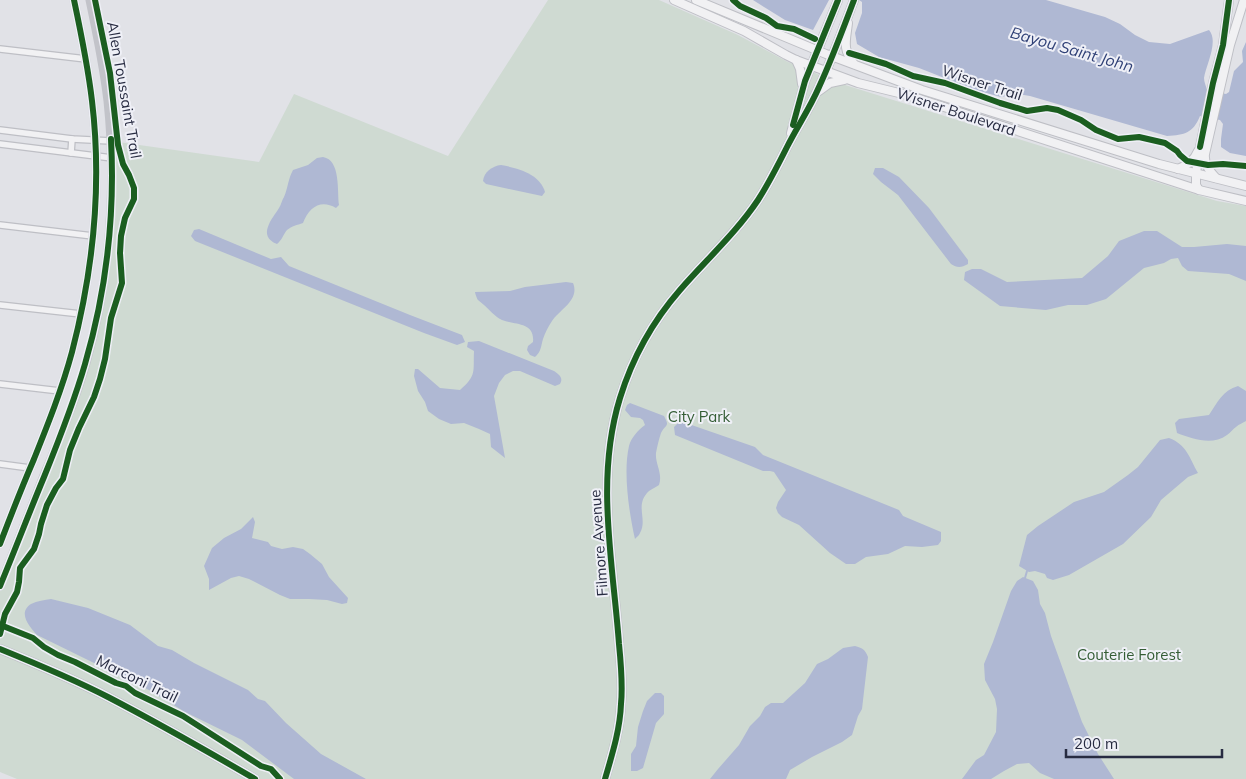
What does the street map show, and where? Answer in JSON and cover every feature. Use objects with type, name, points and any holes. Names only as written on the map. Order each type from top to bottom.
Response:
[{"type":"main road","points":[[0,544],[60,391],[72,354],[88,276],[93,236],[95,140],[86,59],[74,0]]},
{"type":"main road","points":[[0,586],[62,432],[86,363],[96,324],[104,277],[111,209],[112,158],[108,101],[90,0]]},
{"type":"main road","points":[[80,28],[96,26]]},
{"type":"main road","points":[[88,276],[104,277]]},
{"type":"main road","points":[[47,427],[62,432]]},
{"type":"street","name":"Wisner Boulevard","points":[[674,0],[744,31],[796,60],[826,72],[858,83],[907,95],[1199,190],[1243,200]]},
{"type":"street","name":"Wisner Boulevard","points":[[696,0],[855,66],[922,90],[1159,164],[1216,178],[1245,188]]},
{"type":"street","name":"Filmore Avenue","points":[[787,147],[805,81],[838,0]]},
{"type":"street","name":"Filmore Avenue","points":[[605,779],[616,738],[622,701],[622,674],[607,504],[608,454],[620,397],[635,361],[653,326],[680,290],[748,214],[775,172],[817,92],[854,0]]},
{"type":"street","points":[[1178,169],[1189,163],[1196,156],[1208,123],[1217,84],[1229,0]]},
{"type":"street","points":[[1217,84],[1244,0]]},
{"type":"street","points":[[850,11],[845,42],[846,51],[855,66]]},
{"type":"street","points":[[800,44],[817,40],[824,32]]},
{"type":"street","points":[[0,49],[86,59]]},
{"type":"street","points":[[796,60],[800,69],[803,90]]},
{"type":"street","points":[[817,92],[830,83],[846,79]]},
{"type":"street","points":[[1208,123],[1204,161],[1206,167],[1216,178]]},
{"type":"street","points":[[0,130],[72,139],[111,141]]},
{"type":"street","points":[[70,153],[72,139]]},
{"type":"street","points":[[0,144],[112,158]]},
{"type":"street","points":[[1199,190],[1196,185],[1196,173],[1200,147]]},
{"type":"street","points":[[1243,200],[1245,188]]},
{"type":"street","points":[[0,225],[93,236]]},
{"type":"street","points":[[0,305],[81,314]]},
{"type":"street","points":[[0,384],[60,391]]},
{"type":"street","points":[[0,464],[30,468]]},
{"type":"street","points":[[0,649],[107,696],[255,779]]},
{"type":"green space","name":"City Park","points":[[548,0],[659,0],[738,35],[788,62],[842,84],[1217,201],[1246,206],[1246,779],[17,779],[0,772],[0,586],[75,396],[104,277],[111,141],[259,162],[294,94],[448,156]]},
{"type":"water","points":[[753,0],[829,0],[813,30],[785,20]]},
{"type":"water","name":"Bayou Saint John","points":[[859,0],[1046,0],[1105,17],[1149,42],[1170,44],[1209,30],[1213,40],[1204,78],[1207,90],[1226,94],[1229,92],[1234,71],[1243,62],[1242,51],[1246,42],[1246,156],[1230,153],[1221,147],[1223,124],[1220,120],[1200,116],[1188,132],[1167,136],[1030,96],[1018,94],[1001,97],[975,90],[919,68],[879,57],[857,44],[855,33],[862,13],[862,2]]},
{"type":"water","points":[[323,157],[329,159],[335,170],[339,205],[336,208],[325,204],[316,206],[303,223],[287,230],[277,244],[271,241],[268,237],[268,227],[285,194],[293,170]]},
{"type":"water","points":[[501,165],[521,170],[533,176],[545,192],[542,196],[486,184],[483,181],[487,172]]},
{"type":"water","points":[[875,168],[883,168],[899,177],[929,208],[968,260],[968,264],[959,267],[951,264],[898,195],[873,174]]},
{"type":"water","points":[[199,229],[271,259],[281,257],[289,266],[462,335],[465,342],[457,345],[424,333],[195,241],[191,236],[194,230]]},
{"type":"water","points":[[1144,231],[1157,231],[1182,247],[1227,244],[1246,246],[1246,281],[1229,274],[1188,271],[1182,266],[1178,258],[1171,259],[1164,263],[1144,268],[1106,299],[1087,305],[1068,305],[1046,310],[1000,306],[964,280],[965,272],[972,269],[981,269],[1007,282],[1082,278],[1108,256],[1119,241]]},
{"type":"water","points":[[566,282],[573,283],[574,294],[572,299],[551,323],[540,351],[535,357],[530,355],[527,350],[528,346],[533,342],[531,331],[523,325],[497,317],[478,300],[475,292],[510,291],[525,287]]},
{"type":"water","points":[[479,341],[554,371],[561,378],[560,384],[555,386],[520,371],[513,371],[505,375],[499,383],[494,396],[505,458],[491,447],[490,434],[464,423],[451,424],[439,419],[428,411],[418,391],[414,376],[415,369],[418,369],[440,388],[460,390],[472,377],[474,369],[474,351],[467,347],[468,342]]},
{"type":"water","points":[[1238,386],[1246,391],[1246,421],[1227,435],[1215,440],[1196,439],[1177,433],[1175,423],[1179,419],[1209,415],[1224,394]]},
{"type":"water","points":[[630,403],[664,416],[667,422],[661,433],[656,453],[660,476],[659,485],[649,491],[642,502],[642,528],[640,534],[635,539],[627,492],[627,456],[631,440],[645,425],[643,420],[631,417],[625,410]]},
{"type":"water","points":[[680,421],[755,447],[763,455],[899,510],[903,516],[941,532],[941,541],[938,545],[922,547],[905,546],[888,554],[866,557],[855,564],[846,564],[830,553],[799,525],[778,513],[776,508],[778,502],[786,490],[774,472],[763,471],[675,435],[674,427]]},
{"type":"water","points":[[1169,438],[1184,448],[1198,473],[1188,477],[1161,500],[1151,517],[1123,544],[1069,575],[1053,580],[1047,578],[1045,574],[1035,571],[1029,572],[1019,566],[1027,535],[1074,502],[1104,492],[1138,467],[1160,440]]},
{"type":"water","points":[[253,517],[255,522],[252,538],[268,542],[271,546],[282,549],[293,547],[303,549],[322,564],[329,577],[348,598],[347,603],[342,604],[327,600],[290,599],[239,576],[231,578],[209,590],[209,579],[204,566],[212,548],[224,538],[241,529]]},
{"type":"water","points":[[1023,577],[1033,581],[1038,590],[1040,604],[1045,613],[1051,636],[1082,722],[1098,754],[1114,779],[1054,779],[1040,773],[1029,763],[1017,764],[991,779],[962,779],[976,760],[984,755],[996,732],[997,709],[995,699],[985,680],[984,664],[1011,591],[1017,581]]},
{"type":"water","points":[[51,599],[88,608],[130,625],[158,646],[172,650],[248,690],[258,699],[265,701],[286,723],[321,754],[366,779],[294,779],[242,740],[185,712],[149,690],[37,635],[26,620],[25,612],[31,604]]},
{"type":"water","points":[[855,646],[863,649],[868,657],[862,709],[852,735],[790,770],[786,779],[710,779],[739,745],[750,726],[760,716],[765,707],[771,703],[783,703],[805,683],[817,664],[828,659],[843,648]]},
{"type":"water","points":[[655,693],[661,693],[664,696],[664,714],[656,723],[643,768],[631,771],[631,754],[636,746],[638,727],[647,701]]},
{"type":"waterway","points":[[1025,578],[1027,571]]},
{"type":"cycle path","points":[[0,544],[64,379],[79,321],[90,259],[96,196],[95,132],[82,37],[74,0]]},
{"type":"cycle path","name":"Allen Toussaint Trail","points":[[0,634],[5,614],[17,592],[20,568],[34,549],[47,505],[63,479],[70,450],[94,397],[105,359],[111,318],[122,283],[121,236],[125,218],[134,199],[134,188],[123,164],[118,145],[110,73],[95,0]]},
{"type":"cycle path","points":[[733,0],[740,6],[766,18],[777,26],[794,29],[815,39]]},
{"type":"cycle path","points":[[793,125],[805,81],[838,0]]},
{"type":"cycle path","points":[[605,779],[617,733],[622,696],[607,490],[608,459],[620,398],[637,355],[661,314],[680,290],[740,224],[766,187],[815,95],[854,0]]},
{"type":"cycle path","points":[[1200,147],[1223,45],[1229,0]]},
{"type":"cycle path","name":"Wisner Trail","points":[[849,53],[886,64],[913,76],[945,83],[1027,111],[1047,108],[1058,110],[1118,139],[1139,137],[1165,143],[1187,161],[1208,165],[1246,166]]},
{"type":"cycle path","points":[[0,586],[66,421],[81,378],[92,337],[104,281],[110,224],[112,196],[111,139]]},
{"type":"cycle path","name":"Marconi Trail","points":[[3,626],[33,638],[58,655],[126,686],[135,693],[183,716],[261,766],[271,769],[280,779]]},
{"type":"cycle path","points":[[0,649],[108,697],[255,779]]},
{"type":"park label","name":"Couterie Forest","points":[[1129,655]]}]
